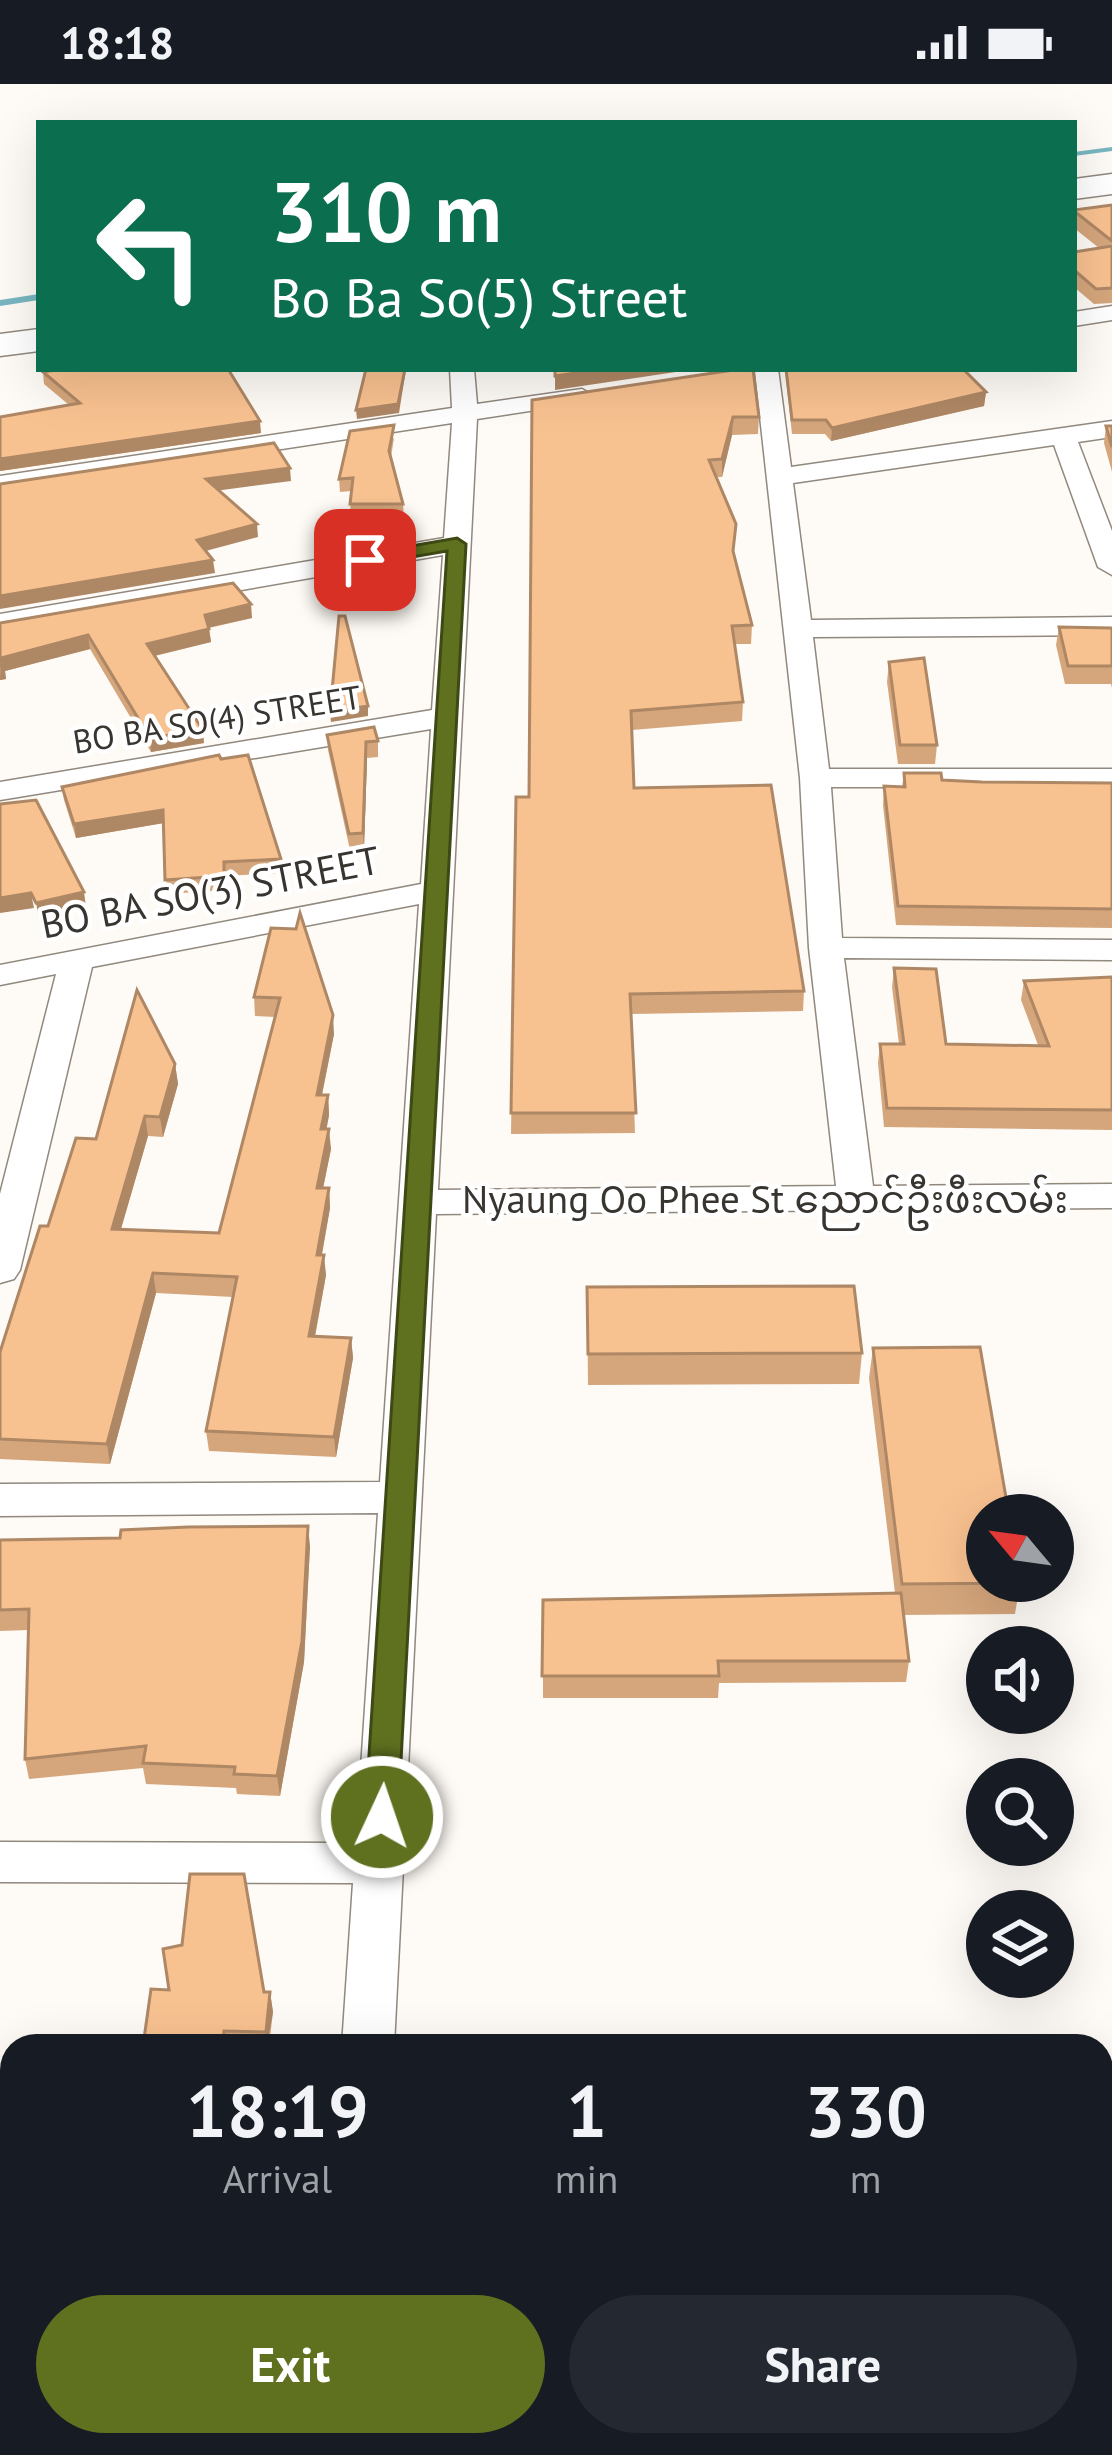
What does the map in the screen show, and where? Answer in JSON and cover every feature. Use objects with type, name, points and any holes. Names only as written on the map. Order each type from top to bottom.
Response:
[{"type":"main road","points":[[1077,189],[1112,184]]},
{"type":"main road","points":[[0,345],[36,340]]},
{"type":"street","points":[[1077,319],[1112,313]]},
{"type":"street","points":[[369,2034],[457,544],[462,372]]},
{"type":"street","points":[[763,372],[814,778],[826,948],[856,1198]]},
{"type":"street","points":[[0,484],[604,393]]},
{"type":"street","points":[[779,477],[1112,429]]},
{"type":"street","points":[[1064,438],[1112,567]]},
{"type":"street","points":[[0,623],[457,544]]},
{"type":"street","points":[[797,629],[1112,626]]},
{"type":"street","name":"BO BA SO(4) STREET","points":[[0,791],[447,717]]},
{"type":"street","points":[[814,778],[1112,778]]},
{"type":"street","name":"BO BA SO(3) STREET","points":[[0,975],[436,892]]},
{"type":"street","points":[[826,948],[1112,950]]},
{"type":"street","points":[[0,1270],[5,1229],[77,960]]},
{"type":"street","name":"Nyaung Oo Phee St ညောင်ဦးဖီးလမ်း","points":[[418,1202],[1112,1196]]},
{"type":"street","points":[[0,1501],[401,1497]]},
{"type":"street","points":[[0,1862],[379,1863]]},
{"type":"building","points":[[1112,205],[1112,241],[1077,213],[1077,210]]},
{"type":"building","points":[[1112,246],[1112,288],[1096,289],[1077,273],[1077,252]]},
{"type":"building","points":[[43,372],[230,372],[260,421],[0,459],[0,417],[80,403]]},
{"type":"building","points":[[365,372],[404,372],[398,404],[356,410]]},
{"type":"building","points":[[720,372],[753,372],[759,417],[733,417],[722,459],[709,460],[736,524],[733,551],[752,625],[732,626],[743,702],[631,711],[634,788],[771,785],[804,991],[630,994],[636,1113],[511,1113],[516,797],[529,797],[532,400]]},
{"type":"building","points":[[786,372],[966,372],[986,392],[832,428],[826,420],[792,420]]},
{"type":"building","points":[[394,425],[389,451],[403,504],[350,504],[353,478],[339,479],[350,431]]},
{"type":"building","points":[[274,443],[290,468],[206,479],[257,524],[197,540],[213,560],[0,596],[0,484]]},
{"type":"building","points":[[233,583],[251,604],[205,615],[209,629],[147,644],[203,730],[150,738],[88,635],[1,658],[4,665],[0,666],[0,623]]},
{"type":"building","points":[[339,616],[345,616],[368,706],[330,712]]},
{"type":"building","points":[[1059,627],[1112,628],[1112,666],[1068,666]]},
{"type":"building","points":[[924,658],[937,745],[900,745],[889,662]]},
{"type":"building","points":[[374,727],[378,741],[366,742],[363,833],[349,834],[327,735]]},
{"type":"building","points":[[219,755],[221,759],[248,755],[281,859],[224,862],[224,876],[165,880],[163,810],[74,824],[62,787]]},
{"type":"building","points":[[904,773],[941,773],[942,780],[982,782],[1112,783],[1112,909],[898,906],[884,786],[905,787]]},
{"type":"building","points":[[36,800],[84,892],[36,903],[31,893],[0,898],[0,804]]},
{"type":"building","points":[[300,913],[333,1015],[317,1095],[328,1095],[321,1129],[329,1129],[317,1188],[329,1188],[317,1255],[324,1255],[309,1336],[351,1338],[334,1437],[206,1431],[237,1277],[153,1273],[107,1444],[0,1439],[0,1352],[40,1226],[48,1226],[76,1138],[96,1139],[137,990],[175,1064],[160,1117],[145,1116],[112,1229],[219,1233],[280,998],[254,997],[271,928],[296,929]]},
{"type":"building","points":[[894,968],[936,969],[946,1044],[1049,1046],[1024,981],[1112,977],[1112,1110],[887,1108],[880,1044],[904,1044]]},
{"type":"building","points":[[854,1286],[862,1353],[588,1354],[587,1287]]},
{"type":"building","points":[[980,1347],[1005,1494],[966,1494],[966,1583],[902,1584],[873,1348]]},
{"type":"building","points":[[308,1526],[302,1641],[277,1776],[234,1774],[235,1767],[143,1763],[146,1746],[25,1759],[29,1609],[0,1610],[0,1540],[120,1538],[121,1530]]},
{"type":"building","points":[[901,1593],[909,1661],[718,1661],[719,1676],[542,1676],[543,1600]]},
{"type":"building","points":[[190,1874],[244,1874],[264,1992],[270,1992],[266,2032],[145,2034],[151,1989],[169,1990],[163,1949],[182,1945]]},
{"type":"waterway","points":[[1077,154],[1112,149]]},
{"type":"waterway","points":[[0,303],[36,297]]},
{"type":"route","points":[[365,560],[457,544],[382,1817]]}]
